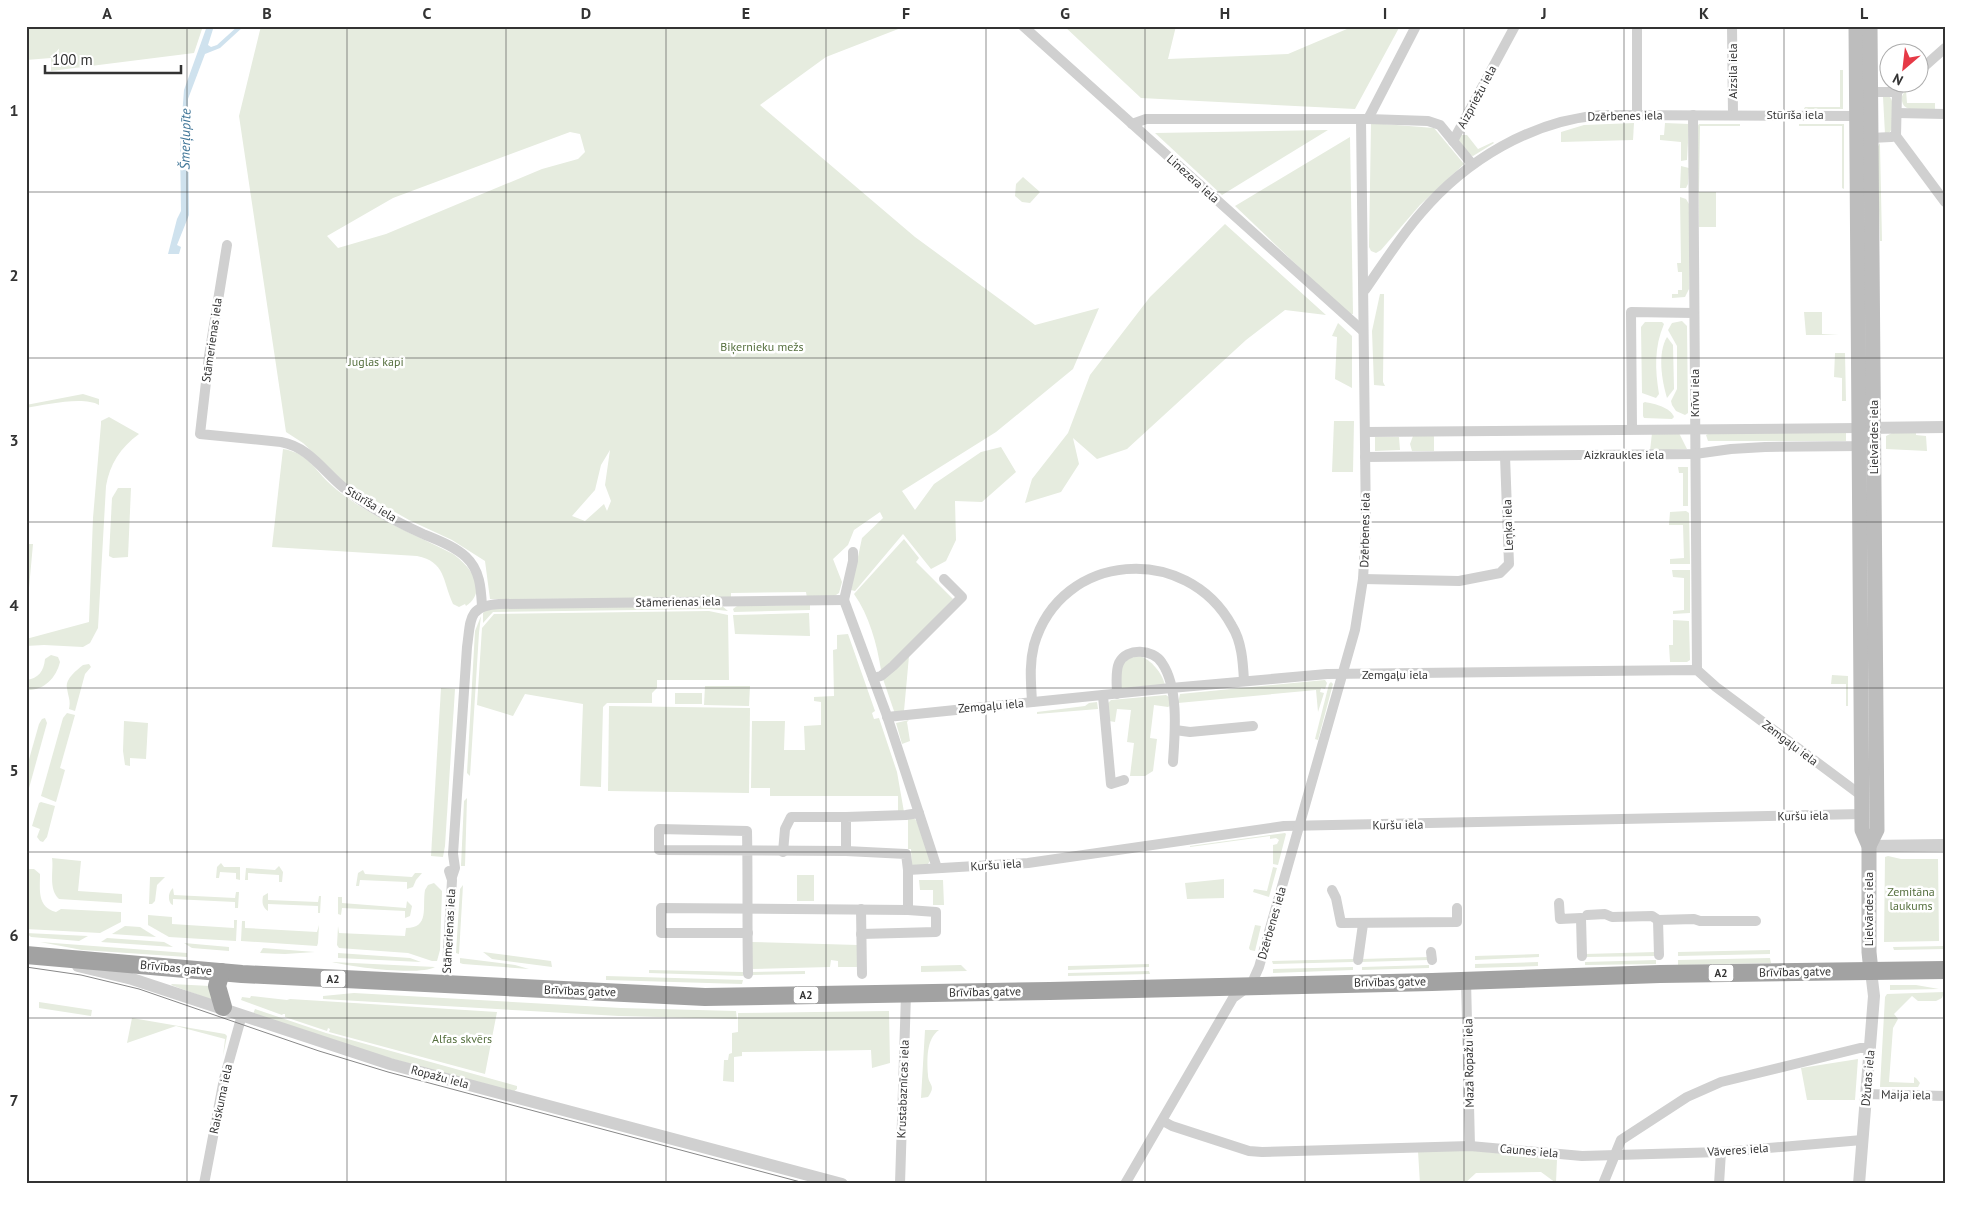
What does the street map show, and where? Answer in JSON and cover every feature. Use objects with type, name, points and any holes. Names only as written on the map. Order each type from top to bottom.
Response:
[{"type":"highway","name":"Brīvības gatve","points":[[34,956],[221,972],[705,997],[906,994],[1660,974],[1945,970]]},
{"type":"highway","points":[[221,972],[217,986],[223,1008]]},
{"type":"main road","name":"Lielvārdes iela","points":[[1856,26],[1864,91],[1857,116],[1864,137]]},
{"type":"main road","name":"Lielvārdes iela","points":[[1869,846],[1877,830],[1866,428],[1864,91],[1870,26]]},
{"type":"main road","name":"Lielvārdes iela","points":[[1866,428],[1860,446],[1862,830],[1869,846],[1869,952],[1871,972]]},
{"type":"street","name":"Linezera iela","points":[[1023,26],[1363,331]]},
{"type":"street","points":[[1364,290],[1365,119],[1416,26]]},
{"type":"street","name":"Aizpriežu iela","points":[[1472,164],[1454,141],[1515,26]]},
{"type":"street","points":[[1637,26],[1637,115]]},
{"type":"street","name":"Aizsila iela","points":[[1732,26],[1733,115]]},
{"type":"street","points":[[1928,63],[1945,48]]},
{"type":"street","points":[[1864,91],[1878,91]]},
{"type":"street","points":[[1897,92],[1896,136],[1945,202]]},
{"type":"street","points":[[1897,112],[1945,114]]},
{"type":"street","name":"Krīvu iela","points":[[1694,115],[1696,670]]},
{"type":"street","name":"Dzērbenes iela","points":[[1126,1184],[1232,998],[1251,985],[1260,967],[1355,630],[1366,551],[1364,290],[1423,211],[1472,164],[1525,134],[1558,123],[1589,116],[1733,115]]},
{"type":"street","name":"Stūrīša iela","points":[[1733,115],[1857,116]]},
{"type":"street","points":[[1132,124],[1146,119],[1365,119],[1428,121],[1440,125],[1454,141]]},
{"type":"street","points":[[1864,137],[1891,138],[1896,136]]},
{"type":"street","name":"Stāmerienas iela","points":[[200,434],[209,356],[227,246]]},
{"type":"street","points":[[1632,429],[1632,312],[1694,313]]},
{"type":"street","name":"Aizkraukles iela","points":[[1365,432],[1945,427]]},
{"type":"street","name":"Stūrīša iela","points":[[200,434],[281,442],[292,444],[306,452],[344,489],[380,511],[447,544],[465,556],[478,575],[482,606]]},
{"type":"street","name":"Aizkraukles iela","points":[[1365,457],[1695,454],[1765,446],[1860,446]]},
{"type":"street","name":"Leņķa iela","points":[[1363,579],[1459,581],[1500,573],[1509,564],[1505,456]]},
{"type":"street","points":[[853,552],[853,561],[844,600],[887,717],[937,868]]},
{"type":"street","points":[[1032,702],[1030,670],[1034,645],[1052,610],[1068,592],[1088,579],[1109,572],[1133,568],[1154,569],[1170,573],[1204,591],[1224,612],[1233,627],[1241,649],[1244,681]]},
{"type":"street","points":[[873,678],[880,676],[893,666],[962,597],[944,579]]},
{"type":"street","name":"Stāmerienas iela","points":[[446,985],[452,877],[448,868],[453,854],[467,647],[470,621],[474,613],[482,606],[499,604],[844,600]]},
{"type":"street","points":[[1117,694],[1118,664],[1124,657],[1131,653],[1142,652],[1152,654],[1161,662],[1171,688],[1175,730],[1173,762]]},
{"type":"street","name":"Zemgaļu iela","points":[[887,717],[1244,681],[1341,675],[1696,670],[1862,796]]},
{"type":"street","points":[[1103,696],[1111,784],[1124,780]]},
{"type":"street","points":[[1175,730],[1190,732],[1253,726]]},
{"type":"street","points":[[783,852],[785,830],[791,817],[906,815],[919,812]]},
{"type":"street","name":"Kuršu iela","points":[[908,870],[1028,863],[1284,826],[1862,814]]},
{"type":"street","points":[[846,817],[846,851]]},
{"type":"street","points":[[748,974],[748,910],[747,852],[747,831],[659,829],[659,850],[747,852],[846,851],[906,854],[908,910]]},
{"type":"street","points":[[1869,846],[1945,845]]},
{"type":"street","points":[[1332,890],[1336,898],[1340,923],[1457,922],[1457,908]]},
{"type":"street","points":[[1559,903],[1560,919],[1581,918],[1582,956]]},
{"type":"street","points":[[748,934],[661,933],[661,908],[748,910],[861,909],[936,912],[936,932],[861,934]]},
{"type":"street","points":[[861,909],[862,974]]},
{"type":"street","points":[[1587,915],[1605,914],[1612,917],[1652,916],[1658,920],[1756,921]]},
{"type":"street","points":[[1658,920],[1659,955]]},
{"type":"street","points":[[1358,960],[1363,924]]},
{"type":"street","name":"Ropažu iela","points":[[34,956],[132,979],[390,1064],[842,1184]]},
{"type":"street","name":"Džutas iela","points":[[1859,1184],[1874,996],[1871,972]]},
{"type":"street","name":"Mazā Ropažu iela","points":[[1466,980],[1470,1146]]},
{"type":"street","name":"Krustabaznīcas iela","points":[[900,1184],[906,994]]},
{"type":"street","name":"Raiskuma iela","points":[[204,1184],[224,1079],[242,1015]]},
{"type":"street","points":[[1603,1184],[1621,1140],[1688,1097],[1721,1082],[1860,1048],[1870,1048]]},
{"type":"street","name":"Maija iela","points":[[1866,1094],[1945,1096]]},
{"type":"street","name":"Caunes iela","points":[[1163,1121],[1172,1126],[1240,1148],[1262,1152],[1470,1146],[1582,1156],[1614,1155]]},
{"type":"street","name":"Vāveres iela","points":[[1614,1155],[1721,1152],[1862,1140]]},
{"type":"street","points":[[1719,1184],[1721,1152]]},
{"type":"green space","points":[[26,26],[203,26],[194,53],[51,71],[51,58],[26,60]]},
{"type":"green space","name":"Biķernieku mežs","points":[[261,26],[906,26],[826,57],[760,105],[915,237],[1035,325],[1099,308],[1073,369],[996,432],[902,491],[915,510],[934,484],[981,452],[1001,447],[1016,472],[982,502],[955,501],[956,540],[946,561],[931,569],[903,534],[855,591],[851,590],[862,538],[883,518],[880,512],[854,530],[848,545],[833,559],[842,582],[839,593],[833,597],[807,598],[806,592],[731,593],[731,598],[490,599],[485,561],[452,540],[409,520],[346,484],[303,443],[286,432],[239,116]],"holes":[[[570,132],[580,134],[585,152],[578,159],[542,169],[386,234],[338,248],[327,236],[393,198]],[[610,450],[605,485],[611,501],[607,511],[604,504],[585,521],[572,516],[595,490],[601,465]]]},
{"type":"green space","points":[[1064,26],[1176,26],[1168,59],[1288,54],[1354,26],[1400,26],[1355,109],[1141,98]]},
{"type":"green space","points":[[1840,70],[1843,70],[1843,109],[1804,109],[1805,107],[1840,107]]},
{"type":"green space","points":[[1906,92],[1907,103],[1935,103],[1935,110],[1911,110],[1904,105],[1902,95]]},
{"type":"green space","points":[[1885,95],[1891,99],[1894,114],[1891,130],[1885,134],[1883,97]]},
{"type":"green space","points":[[1371,123],[1434,128],[1464,164],[1420,205],[1381,250],[1376,253],[1371,251],[1369,247]]},
{"type":"green space","points":[[1634,123],[1633,140],[1561,142],[1561,132],[1584,125]]},
{"type":"green space","points":[[1665,123],[1689,124],[1687,160],[1681,161],[1681,142],[1660,140],[1660,135],[1664,135]]},
{"type":"green space","points":[[1699,124],[1740,124],[1740,126],[1700,126],[1699,192],[1716,192],[1716,227],[1699,227],[1697,127]]},
{"type":"green space","points":[[1799,124],[1844,124],[1844,189],[1842,188],[1842,126],[1799,126]]},
{"type":"green space","points":[[1328,130],[1222,195],[1155,133]]},
{"type":"green space","points":[[1461,135],[1467,135],[1478,149],[1494,143],[1473,156],[1469,155],[1458,139]]},
{"type":"green space","points":[[1350,137],[1353,314],[1348,314],[1235,206]]},
{"type":"green space","points":[[1880,143],[1882,241],[1880,241],[1877,148]]},
{"type":"green space","points":[[1681,166],[1689,168],[1686,188],[1680,188]]},
{"type":"green space","points":[[1023,177],[1040,192],[1030,203],[1022,202],[1015,196],[1016,184]]},
{"type":"green space","points":[[1680,197],[1686,199],[1689,204],[1689,289],[1685,297],[1672,298],[1672,294],[1678,294],[1678,290],[1682,290],[1682,272],[1678,272],[1677,263],[1681,263]]},
{"type":"green space","points":[[1225,224],[1326,315],[1285,310],[1246,340],[1127,449],[1097,459],[1073,438],[1079,464],[1061,492],[1025,503],[1032,479],[1068,433],[1090,375],[1150,297]]},
{"type":"green space","points":[[1380,294],[1384,294],[1383,382],[1385,386],[1374,385],[1372,331]]},
{"type":"green space","points":[[1804,312],[1822,312],[1822,334],[1839,335],[1806,335]]},
{"type":"green space","points":[[1682,321],[1687,326],[1688,413],[1685,415],[1676,411],[1671,401],[1677,389],[1677,346],[1668,330],[1672,323]]},
{"type":"green space","points":[[1645,322],[1662,322],[1664,324],[1657,350],[1656,367],[1659,394],[1656,398],[1642,393],[1641,327]]},
{"type":"green space","points":[[1338,323],[1352,336],[1352,388],[1335,379],[1337,337],[1332,336]]},
{"type":"green space","points":[[1667,337],[1673,345],[1674,389],[1667,398],[1663,384],[1661,359]]},
{"type":"green space","points":[[1835,353],[1845,353],[1846,401],[1842,401],[1842,378],[1834,377]]},
{"type":"green space","points":[[83,394],[99,399],[99,405],[92,402],[74,401],[26,408],[26,405]]},
{"type":"green space","points":[[1643,403],[1666,408],[1674,417],[1672,419],[1644,418]]},
{"type":"green space","points":[[109,417],[139,434],[126,445],[117,457],[110,471],[106,486],[98,628],[90,643],[83,647],[26,646],[26,639],[89,622],[93,518],[101,421]]},
{"type":"green space","points":[[1334,421],[1354,421],[1353,472],[1332,472]]},
{"type":"green space","points":[[1846,432],[1846,441],[1708,441],[1706,435],[1710,433]]},
{"type":"green space","points":[[1916,432],[1916,435],[1926,436],[1927,451],[1886,449],[1886,436],[1892,433]]},
{"type":"green space","points":[[1652,433],[1679,433],[1687,449],[1650,451]]},
{"type":"green space","points":[[1413,436],[1434,436],[1434,451],[1412,451],[1410,444]]},
{"type":"green space","points":[[1375,437],[1399,437],[1400,450],[1375,451]]},
{"type":"green space","points":[[283,449],[304,457],[341,493],[371,513],[453,554],[471,572],[476,586],[473,600],[466,606],[465,604],[459,607],[453,604],[438,567],[426,559],[417,556],[272,547]]},
{"type":"green space","points":[[1678,467],[1688,467],[1688,506],[1683,506],[1683,473],[1679,473]]},
{"type":"green space","points":[[118,488],[131,488],[128,557],[113,558],[109,556],[112,498]]},
{"type":"green space","points":[[1686,511],[1689,513],[1690,564],[1670,564],[1670,559],[1684,558],[1683,525],[1669,525],[1670,512]]},
{"type":"green space","points":[[904,539],[919,558],[916,562],[953,599],[899,655],[881,670],[872,630],[854,594]]},
{"type":"green space","points":[[26,544],[33,544],[28,599],[26,599]]},
{"type":"green space","points":[[1672,570],[1690,570],[1690,613],[1673,614],[1673,611],[1684,610],[1684,578],[1673,577]]},
{"type":"green space","points":[[810,605],[810,610],[734,612],[733,609],[737,606]]},
{"type":"green space","points":[[722,606],[728,611],[710,609],[493,612],[483,623],[483,613],[488,609],[495,608]]},
{"type":"green space","points":[[709,611],[728,615],[729,680],[657,680],[657,688],[652,693],[652,703],[607,703],[603,707],[601,787],[580,786],[583,704],[525,694],[513,716],[477,705],[482,628],[494,614]]},
{"type":"green space","points":[[809,613],[810,636],[735,634],[733,615]]},
{"type":"green space","points":[[481,616],[470,776],[467,773],[475,631]]},
{"type":"green space","points":[[1673,620],[1689,621],[1690,660],[1687,662],[1670,662],[1669,645],[1673,645]]},
{"type":"green space","points":[[848,634],[875,711],[872,713],[874,719],[879,718],[897,772],[904,812],[898,812],[898,796],[770,796],[770,788],[751,788],[752,721],[785,721],[784,750],[805,750],[804,726],[821,725],[821,702],[814,701],[814,697],[834,696],[833,650],[837,649],[837,635]]},
{"type":"green space","points":[[51,655],[58,657],[60,662],[56,673],[44,686],[26,690],[26,680],[40,674],[45,659]]},
{"type":"green space","points":[[909,656],[904,711],[895,714],[883,679]]},
{"type":"green space","points":[[1139,656],[1148,660],[1155,667],[1165,685],[1121,689],[1120,666],[1130,658]]},
{"type":"green space","points":[[89,664],[91,667],[85,674],[75,711],[69,709],[68,681],[83,665]]},
{"type":"green space","points":[[1832,675],[1848,676],[1848,706],[1846,706],[1846,684],[1831,684]]},
{"type":"green space","points":[[1325,680],[1327,683],[1325,689],[1321,688],[1320,692],[1324,693],[1318,712],[1316,690],[1178,703],[1180,694]]},
{"type":"green space","points":[[1331,682],[1333,684],[1318,740],[1315,739]]},
{"type":"green space","points":[[705,686],[750,686],[749,706],[704,705]]},
{"type":"green space","points":[[441,688],[455,689],[443,857],[431,856]]},
{"type":"green space","points":[[675,693],[702,693],[702,704],[675,704]]},
{"type":"green space","points":[[1166,695],[1169,697],[1171,705],[1168,707],[1154,705],[1150,738],[1157,739],[1153,771],[1145,776],[1130,776],[1134,743],[1127,742],[1131,710],[1117,709],[1115,722],[1109,721],[1108,703],[1111,700]]},
{"type":"green space","points":[[1097,702],[1098,709],[1037,714],[1037,712],[1085,706],[1089,703]]},
{"type":"green space","points":[[609,706],[750,708],[749,793],[608,791]]},
{"type":"green space","points":[[67,713],[75,715],[60,768],[65,770],[56,802],[41,796],[63,718]]},
{"type":"green space","points":[[45,718],[47,723],[26,799],[26,770],[39,724]]},
{"type":"green space","points":[[909,720],[907,722],[910,741],[902,744],[896,723]]},
{"type":"green space","points":[[124,721],[148,723],[146,759],[130,758],[130,766],[125,765],[123,751]]},
{"type":"green space","points":[[467,798],[465,866],[461,866],[464,801]]},
{"type":"green space","points":[[39,803],[55,806],[47,837],[43,842],[37,837],[40,829],[32,826]]},
{"type":"green space","points":[[908,819],[915,819],[917,822],[931,859],[928,864],[912,868],[911,849],[908,849]]},
{"type":"green space","points":[[1285,833],[1278,865],[1273,864],[1273,845],[1277,844],[1279,840],[1276,838],[1270,839],[1270,836],[1190,847],[1190,846]]},
{"type":"green space","name":"Zemitāna laukums","points":[[1885,857],[1901,859],[1938,859],[1939,941],[1884,942]]},
{"type":"green space","points":[[52,858],[81,861],[78,891],[122,894],[122,903],[59,899],[52,885]]},
{"type":"green space","points":[[221,863],[224,867],[240,867],[240,880],[236,879],[236,873],[220,872],[219,878],[216,878],[217,867]]},
{"type":"green space","points":[[279,866],[283,872],[282,882],[279,882],[279,875],[248,873],[248,880],[245,880],[246,868],[275,870]]},
{"type":"green space","points":[[1273,867],[1277,868],[1269,897],[1253,892],[1254,889],[1267,891]]},
{"type":"green space","points":[[27,869],[34,869],[40,874],[41,897],[45,906],[50,910],[56,912],[61,909],[121,912],[121,922],[100,933],[26,929]]},
{"type":"green space","points":[[363,870],[365,874],[412,877],[415,873],[422,873],[413,887],[407,889],[407,882],[360,880],[359,886],[356,886],[358,873]]},
{"type":"green space","points":[[797,875],[814,875],[814,901],[797,901]]},
{"type":"green space","points":[[150,877],[165,877],[157,885],[155,901],[152,904],[149,904]]},
{"type":"green space","points":[[1224,879],[1224,898],[1187,899],[1185,883]]},
{"type":"green space","points":[[919,880],[943,880],[944,905],[933,905],[933,890],[920,890]]},
{"type":"green space","points":[[434,883],[442,891],[440,950],[437,961],[408,953],[339,948],[337,945],[338,926],[339,933],[405,936],[406,928],[414,927],[422,920],[425,890],[428,885]]},
{"type":"green space","points":[[463,885],[459,954],[456,953],[460,889]]},
{"type":"green space","points":[[173,888],[174,895],[235,898],[236,892],[239,892],[238,908],[235,908],[235,902],[173,899],[173,905],[170,902],[169,894]]},
{"type":"green space","points":[[268,893],[268,900],[318,902],[319,896],[321,896],[320,913],[318,913],[318,906],[268,904],[268,911],[264,906],[263,896]]},
{"type":"green space","points":[[338,897],[342,897],[342,903],[406,908],[407,901],[412,906],[410,916],[405,918],[405,911],[342,908],[341,915],[338,914]]},
{"type":"green space","points":[[148,915],[172,917],[172,924],[234,928],[234,920],[237,920],[236,941],[169,937],[148,925]]},
{"type":"green space","points":[[242,921],[245,921],[245,928],[317,932],[319,925],[318,943],[317,946],[241,941]]},
{"type":"green space","points":[[1255,925],[1261,926],[1255,951],[1249,948]]},
{"type":"green space","points":[[125,926],[140,927],[156,937],[112,934]]},
{"type":"green space","points":[[26,933],[88,936],[79,941],[31,937]]},
{"type":"green space","points":[[107,938],[164,942],[173,947],[101,942]]},
{"type":"green space","points":[[40,942],[187,953],[187,957],[82,950]]},
{"type":"green space","points":[[751,942],[858,945],[858,967],[838,967],[838,961],[831,960],[830,967],[750,969]]},
{"type":"green space","points":[[184,943],[229,947],[229,951],[192,948]]},
{"type":"green space","points":[[1945,946],[1945,949],[1894,950],[1893,947]]},
{"type":"green space","points":[[263,948],[315,952],[260,953]]},
{"type":"green space","points":[[1770,950],[1770,954],[1678,956],[1678,952]]},
{"type":"green space","points":[[483,952],[551,961],[552,967],[492,959]]},
{"type":"green space","points":[[1656,952],[1656,956],[1585,957],[1585,954]]},
{"type":"green space","points":[[338,953],[410,958],[421,962],[338,958]]},
{"type":"green space","points":[[1539,954],[1539,957],[1475,960],[1475,956]]},
{"type":"green space","points":[[1429,957],[1429,960],[1362,962],[1362,959]]},
{"type":"green space","points":[[460,958],[515,965],[529,969],[463,964],[460,963]]},
{"type":"green space","points":[[1770,958],[1771,963],[1678,965],[1678,960]]},
{"type":"green space","points":[[1353,959],[1353,962],[1273,964],[1272,961]]},
{"type":"green space","points":[[1656,960],[1656,964],[1585,965],[1585,962]]},
{"type":"green space","points":[[332,962],[435,967],[427,970],[400,971]]},
{"type":"green space","points":[[1538,962],[1538,966],[1475,968],[1475,964]]},
{"type":"green space","points":[[1149,964],[1149,967],[1068,970],[1068,966]]},
{"type":"green space","points":[[961,965],[967,971],[921,972],[921,966]]},
{"type":"green space","points":[[1429,965],[1429,968],[1362,970],[1362,967]]},
{"type":"green space","points":[[1353,967],[1353,970],[1273,973],[1273,969]]},
{"type":"green space","points":[[649,970],[743,972],[743,976],[649,973]]},
{"type":"green space","points":[[805,971],[805,974],[752,975],[751,972]]},
{"type":"green space","points":[[1149,971],[1150,974],[1068,976],[1068,973]]},
{"type":"green space","points":[[606,976],[743,980],[742,984],[606,980]]},
{"type":"green space","points":[[171,985],[210,986],[215,1001]]},
{"type":"green space","points":[[1890,985],[1916,985],[1939,989],[1890,990]]},
{"type":"green space","points":[[1944,992],[1942,998],[1936,1001],[1918,1001],[1912,996],[1894,1014],[1898,1019],[1893,1028],[1889,1082],[1914,1083],[1914,1077],[1920,1083],[1918,1087],[1880,1087],[1885,997],[1887,994]]},
{"type":"green space","points":[[354,993],[621,1008],[736,1011],[737,1019],[619,1016],[323,999],[323,996]]},
{"type":"green space","name":"Alfas skvērs","points":[[251,996],[287,1000],[497,1012],[485,1074],[329,1032],[330,1029],[328,1028],[327,1031],[285,1017],[285,1014],[282,1015],[241,1000],[242,997],[250,998]]},
{"type":"green space","points":[[39,1002],[92,1010],[91,1016],[39,1008]]},
{"type":"green space","points":[[255,1009],[326,1033],[517,1086],[517,1089],[513,1092],[364,1051],[253,1014]]},
{"type":"green space","points":[[889,1011],[890,1063],[872,1068],[871,1050],[742,1052],[742,1056],[734,1057],[734,1082],[723,1081],[724,1060],[728,1060],[729,1054],[732,1053],[732,1033],[738,1032],[738,1013]]},
{"type":"green space","points":[[132,1018],[225,1034],[227,1036],[223,1056],[225,1039],[176,1026],[127,1043]]},
{"type":"green space","points":[[925,1030],[939,1030],[932,1039],[928,1050],[928,1078],[932,1090],[928,1097],[921,1098]]},
{"type":"green space","points":[[1858,1059],[1855,1100],[1807,1100],[1801,1068]]},
{"type":"green space","points":[[1467,1150],[1557,1159],[1556,1183],[1541,1172],[1476,1173],[1464,1184],[1420,1184],[1418,1151]]},
{"type":"water","name":"Šmerļupīte","points":[[207,26],[214,26],[208,45],[211,47],[217,45],[238,26],[244,26],[220,48],[205,54],[188,99],[189,215],[177,245],[181,247],[179,254],[168,254],[177,219],[181,211],[180,143],[184,90]]},
{"type":"tram line","points":[[26,967],[81,975],[139,989],[319,1051],[388,1072],[808,1184]]},
{"type":"park label","name":"Juglas kapi","points":[[376,362]]}]
